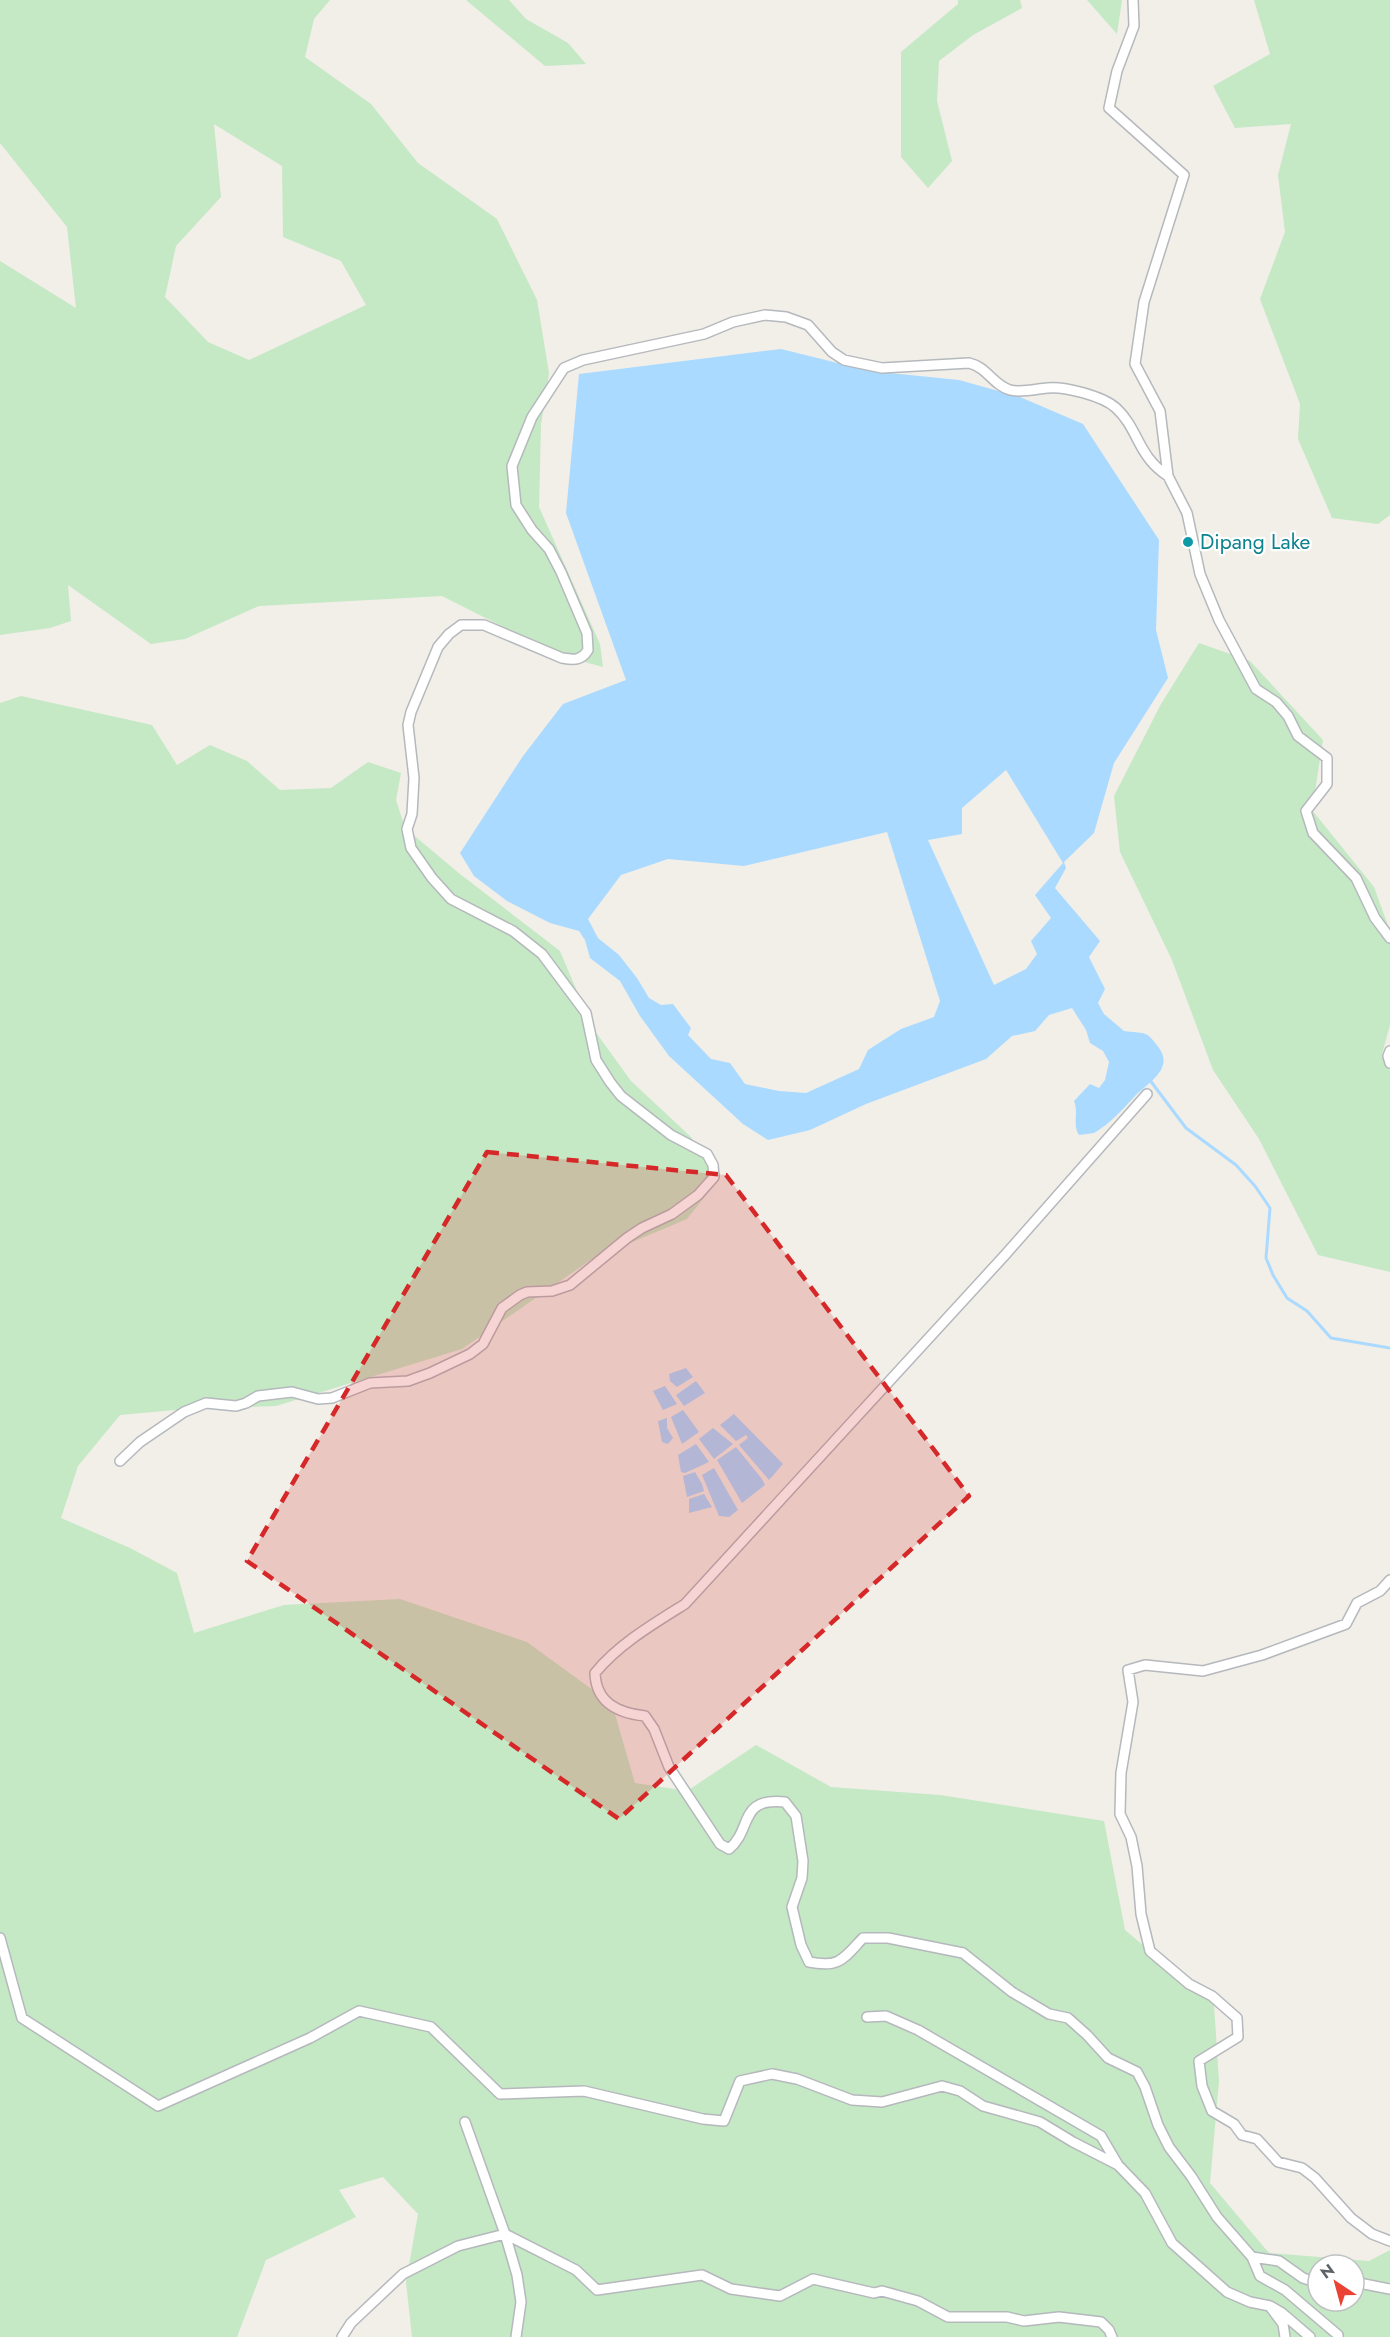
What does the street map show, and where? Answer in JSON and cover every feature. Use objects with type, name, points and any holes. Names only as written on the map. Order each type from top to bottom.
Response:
[{"type":"street","points":[[1133,0],[1134,26],[1117,71],[1109,108],[1184,175],[1144,302],[1135,364],[1160,411],[1168,476],[1187,513],[1200,573],[1211,601],[1256,689],[1276,702],[1288,716],[1298,736],[1327,758],[1327,784],[1306,811],[1313,833],[1356,878],[1375,918],[1390,938]]},
{"type":"street","points":[[120,1461],[140,1442],[184,1412],[206,1403],[236,1406],[258,1396],[292,1392],[318,1399],[332,1398],[370,1383],[408,1381],[470,1354],[483,1344],[502,1308],[520,1295],[527,1292],[552,1291],[570,1285],[627,1238],[672,1214],[698,1195],[714,1178],[713,1165],[707,1154],[671,1135],[621,1096],[610,1082],[596,1060],[586,1013],[542,954],[531,943],[502,924],[451,899],[432,878],[411,848],[407,829],[412,814],[414,778],[408,725],[429,666],[438,647],[449,633],[461,625],[484,625],[562,658],[574,660],[580,658],[588,650],[587,633],[561,572],[549,549],[532,530],[516,505],[513,490],[512,466],[532,417],[564,368],[583,360],[704,334],[748,318],[765,315],[786,317],[808,325],[832,352],[844,360],[882,368],[969,363],[979,365],[996,382],[1010,391],[1050,388],[1071,389],[1086,394],[1116,407],[1150,462],[1168,476]]},
{"type":"street","points":[[1390,1051],[1388,1056],[1390,1063]]},
{"type":"street","points":[[1147,1094],[1005,1255],[685,1604],[650,1626],[607,1659],[595,1673],[596,1686],[609,1704],[622,1713],[645,1716],[654,1729],[669,1767],[720,1844],[729,1849],[737,1843],[745,1821],[756,1806],[771,1800],[784,1802],[796,1816],[803,1861],[802,1878],[792,1907],[801,1945],[809,1962],[828,1966],[843,1959],[863,1938],[888,1938],[963,1953],[1012,1992],[1048,2014],[1068,2018],[1108,2058],[1137,2072],[1169,2147],[1191,2175],[1216,2217],[1252,2257],[1260,2276],[1286,2290],[1338,2337]]},
{"type":"street","points":[[1390,1580],[1380,1591],[1357,1603],[1346,1624],[1262,1655],[1203,1671],[1145,1665],[1128,1670],[1133,1702],[1121,1773],[1120,1814],[1131,1837],[1137,1866],[1141,1914],[1150,1951],[1189,1984],[1212,1996],[1237,2018],[1238,2037],[1199,2061],[1202,2086],[1212,2110],[1234,2124],[1242,2135],[1257,2139],[1278,2162],[1302,2168],[1315,2178],[1351,2218],[1372,2234],[1390,2241]]},
{"type":"street","points":[[0,1938],[22,2018],[158,2106],[310,2038],[359,2011],[431,2027],[500,2094],[584,2091],[703,2119],[724,2121],[740,2081],[772,2074],[798,2079],[852,2100],[882,2102],[942,2086],[960,2091],[983,2106],[1040,2122],[1118,2165]]},
{"type":"street","points":[[867,2017],[886,2016],[918,2030],[1101,2136],[1118,2165],[1145,2193],[1172,2243],[1227,2292],[1250,2302],[1270,2306],[1282,2313],[1310,2337]]},
{"type":"street","points":[[465,2122],[505,2234],[517,2275],[520,2302],[516,2337]]},
{"type":"street","points":[[342,2337],[351,2323],[403,2274],[458,2246],[505,2234],[576,2270],[597,2290],[702,2275],[731,2289],[780,2296],[813,2279],[874,2293],[882,2290],[918,2301],[948,2317],[1007,2317],[1024,2321],[1059,2317],[1101,2322],[1112,2337]]},
{"type":"street","points":[[1252,2257],[1279,2260],[1306,2279]]},
{"type":"street","points":[[1366,2284],[1390,2289]]},
{"type":"street","points":[[1270,2306],[1283,2324],[1285,2337]]},
{"type":"highlighted area","points":[[487,1152],[726,1175],[969,1496],[619,1819],[247,1561]]},
{"type":"green space","points":[[0,0],[330,0],[314,19],[305,57],[371,104],[418,163],[497,219],[537,300],[549,373],[541,425],[539,507],[600,644],[603,667],[559,655],[442,596],[259,606],[185,639],[151,644],[68,585],[71,621],[50,628],[0,635],[0,261],[76,308],[67,227],[0,143]],"holes":[[[214,124],[282,166],[283,237],[341,261],[366,305],[249,360],[208,342],[165,297],[176,246],[221,197]]]},
{"type":"green space","points":[[466,0],[509,0],[526,19],[568,43],[586,64],[545,66]]},
{"type":"green space","points":[[958,0],[1020,0],[1022,8],[973,35],[939,61],[937,101],[952,161],[928,188],[901,157],[901,52],[958,4]]},
{"type":"green space","points":[[1087,0],[1122,0],[1117,34]]},
{"type":"green space","points":[[1254,0],[1390,0],[1390,515],[1378,524],[1332,518],[1298,439],[1300,404],[1260,299],[1285,232],[1278,175],[1291,124],[1235,128],[1213,86],[1270,54]]},
{"type":"green space","points":[[1199,643],[1250,661],[1323,740],[1312,810],[1374,887],[1390,931],[1390,1025],[1382,1054],[1390,1071],[1390,1272],[1318,1255],[1259,1139],[1213,1070],[1172,960],[1120,852],[1114,796],[1161,704]]},
{"type":"green space","points":[[21,696],[152,725],[177,765],[210,745],[247,761],[280,790],[331,788],[368,762],[401,773],[396,800],[405,828],[460,874],[560,951],[592,1027],[631,1081],[691,1137],[718,1180],[687,1219],[592,1259],[462,1349],[276,1406],[175,1410],[120,1415],[78,1466],[61,1518],[130,1548],[177,1573],[194,1633],[284,1605],[400,1599],[527,1642],[612,1704],[635,1783],[687,1791],[756,1745],[831,1787],[940,1795],[1104,1821],[1125,1930],[1214,2005],[1219,2081],[1210,2183],[1269,2253],[1306,2256],[1306,2313],[1366,2313],[1366,2261],[1390,2250],[1390,2337],[412,2337],[406,2282],[418,2214],[383,2177],[339,2190],[356,2217],[266,2260],[237,2337],[0,2337],[0,703]]},
{"type":"water","name":"Dipang Lake","points":[[781,349],[870,371],[959,380],[1020,397],[1083,424],[1159,540],[1156,630],[1168,678],[1114,763],[1094,833],[1064,862],[1066,868],[1055,888],[1100,941],[1089,957],[1105,989],[1098,1003],[1104,1014],[1124,1031],[1147,1035],[1155,1042],[1163,1056],[1158,1075],[1100,1129],[1094,1133],[1079,1135],[1076,1127],[1074,1101],[1090,1084],[1099,1088],[1105,1080],[1109,1062],[1103,1051],[1090,1043],[1086,1030],[1072,1008],[1049,1015],[1035,1031],[1012,1036],[986,1059],[866,1104],[810,1130],[768,1140],[743,1124],[669,1056],[640,1016],[620,981],[590,958],[585,940],[579,931],[550,923],[507,901],[474,876],[460,853],[523,756],[563,704],[626,680],[566,513],[579,374]],"holes":[[[1006,770],[1063,863],[1035,895],[1051,918],[1031,941],[1037,954],[1026,969],[994,985],[928,840],[962,834],[962,808]],[[887,832],[940,1001],[934,1017],[901,1029],[868,1050],[859,1069],[806,1093],[779,1091],[745,1084],[730,1063],[711,1059],[688,1035],[691,1028],[673,1004],[661,1005],[649,998],[619,955],[598,938],[588,919],[621,875],[668,859],[744,866]]]},
{"type":"water","points":[[686,1368],[693,1377],[677,1387],[670,1381],[669,1374]]},
{"type":"water","points":[[696,1381],[705,1393],[684,1406],[676,1395]]},
{"type":"water","points":[[665,1386],[677,1404],[663,1410],[653,1391]]},
{"type":"water","points":[[683,1410],[699,1432],[682,1444],[671,1417]]},
{"type":"water","points":[[734,1414],[783,1464],[769,1480],[739,1445],[748,1438],[746,1435],[736,1441],[720,1425]]},
{"type":"water","points":[[667,1418],[667,1428],[673,1438],[668,1444],[662,1442],[658,1421]]},
{"type":"water","points":[[713,1428],[733,1444],[714,1459],[699,1439]]},
{"type":"water","points":[[696,1444],[709,1462],[685,1473],[681,1472],[678,1455]]},
{"type":"water","points":[[736,1447],[765,1485],[742,1503],[717,1460]]},
{"type":"water","points":[[714,1468],[738,1510],[729,1517],[719,1516],[702,1475]]},
{"type":"water","points":[[695,1472],[704,1491],[687,1497],[683,1476]]},
{"type":"water","points":[[704,1494],[712,1507],[689,1513],[689,1499]]},
{"type":"waterway","points":[[1149,1079],[1186,1128],[1236,1165],[1255,1186],[1270,1208],[1266,1258],[1287,1298],[1307,1311],[1331,1338],[1390,1348]]},
{"type":"place","name":"Dipang Lake","points":[[1188,542]]}]
